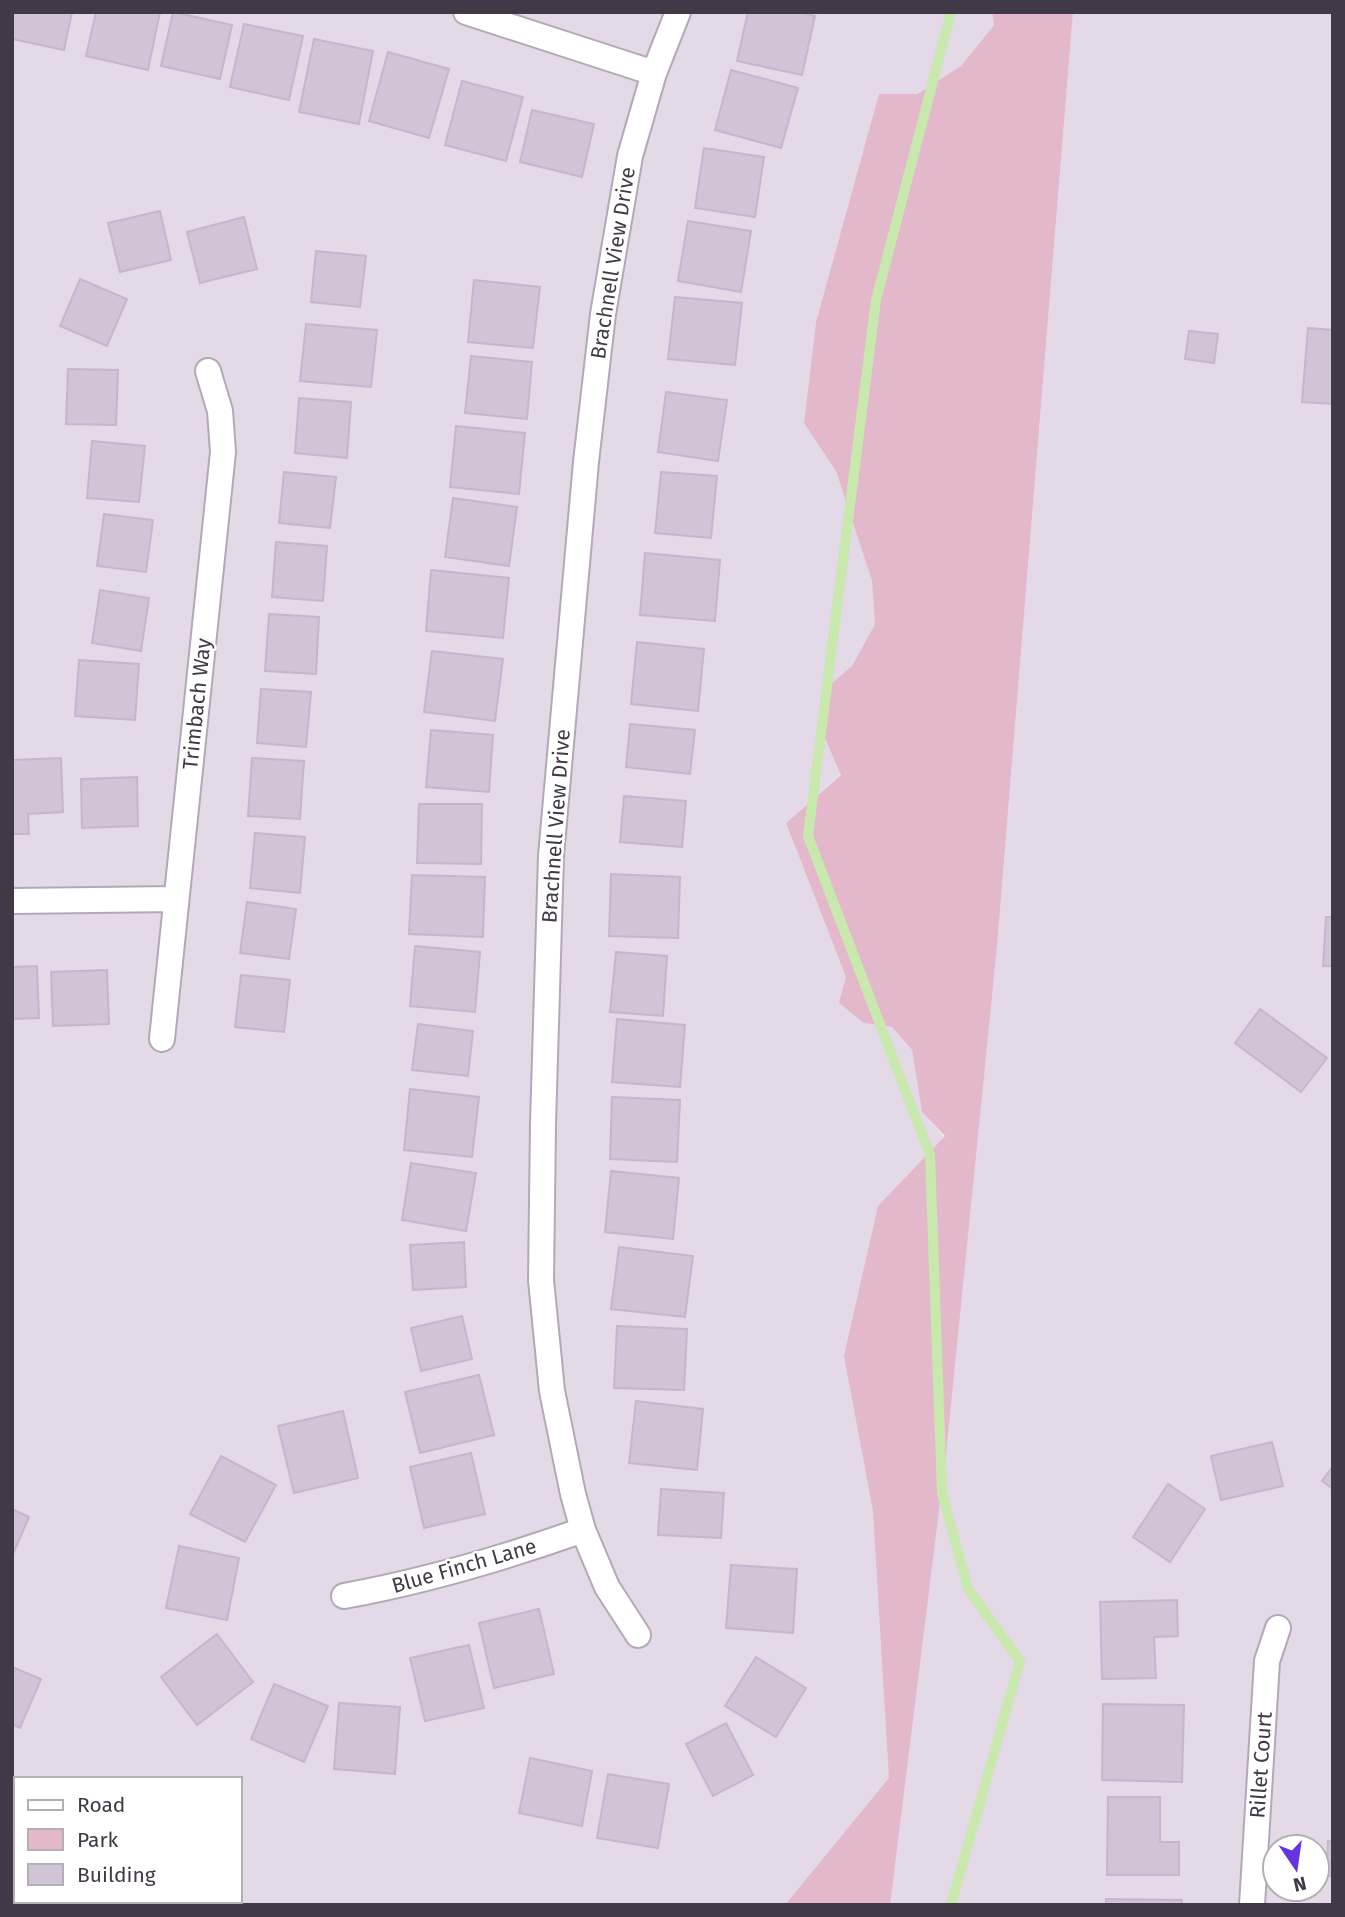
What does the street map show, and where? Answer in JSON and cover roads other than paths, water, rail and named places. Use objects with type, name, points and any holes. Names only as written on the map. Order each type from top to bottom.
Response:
[{"type":"street","points":[[466,12],[654,73]]},
{"type":"street","name":"Brachnell View Drive","points":[[638,1634],[607,1587],[583,1530],[552,1391],[545,1334],[541,1280],[551,856],[586,462],[603,314],[630,156],[654,73],[677,12]]},
{"type":"street","name":"Trimbach Way","points":[[162,1039],[223,452],[220,411],[208,371]]},
{"type":"street","points":[[12,901],[177,899]]},
{"type":"street","name":"Blue Finch Lane","points":[[344,1596],[402,1586],[501,1559],[583,1530]]},
{"type":"street","name":"Rillet Court","points":[[1252,1905],[1267,1661],[1278,1628]]},
{"type":"waterway","points":[[951,12],[876,300],[808,836],[930,1155],[942,1493],[968,1589],[1020,1661],[951,1905]]}]
